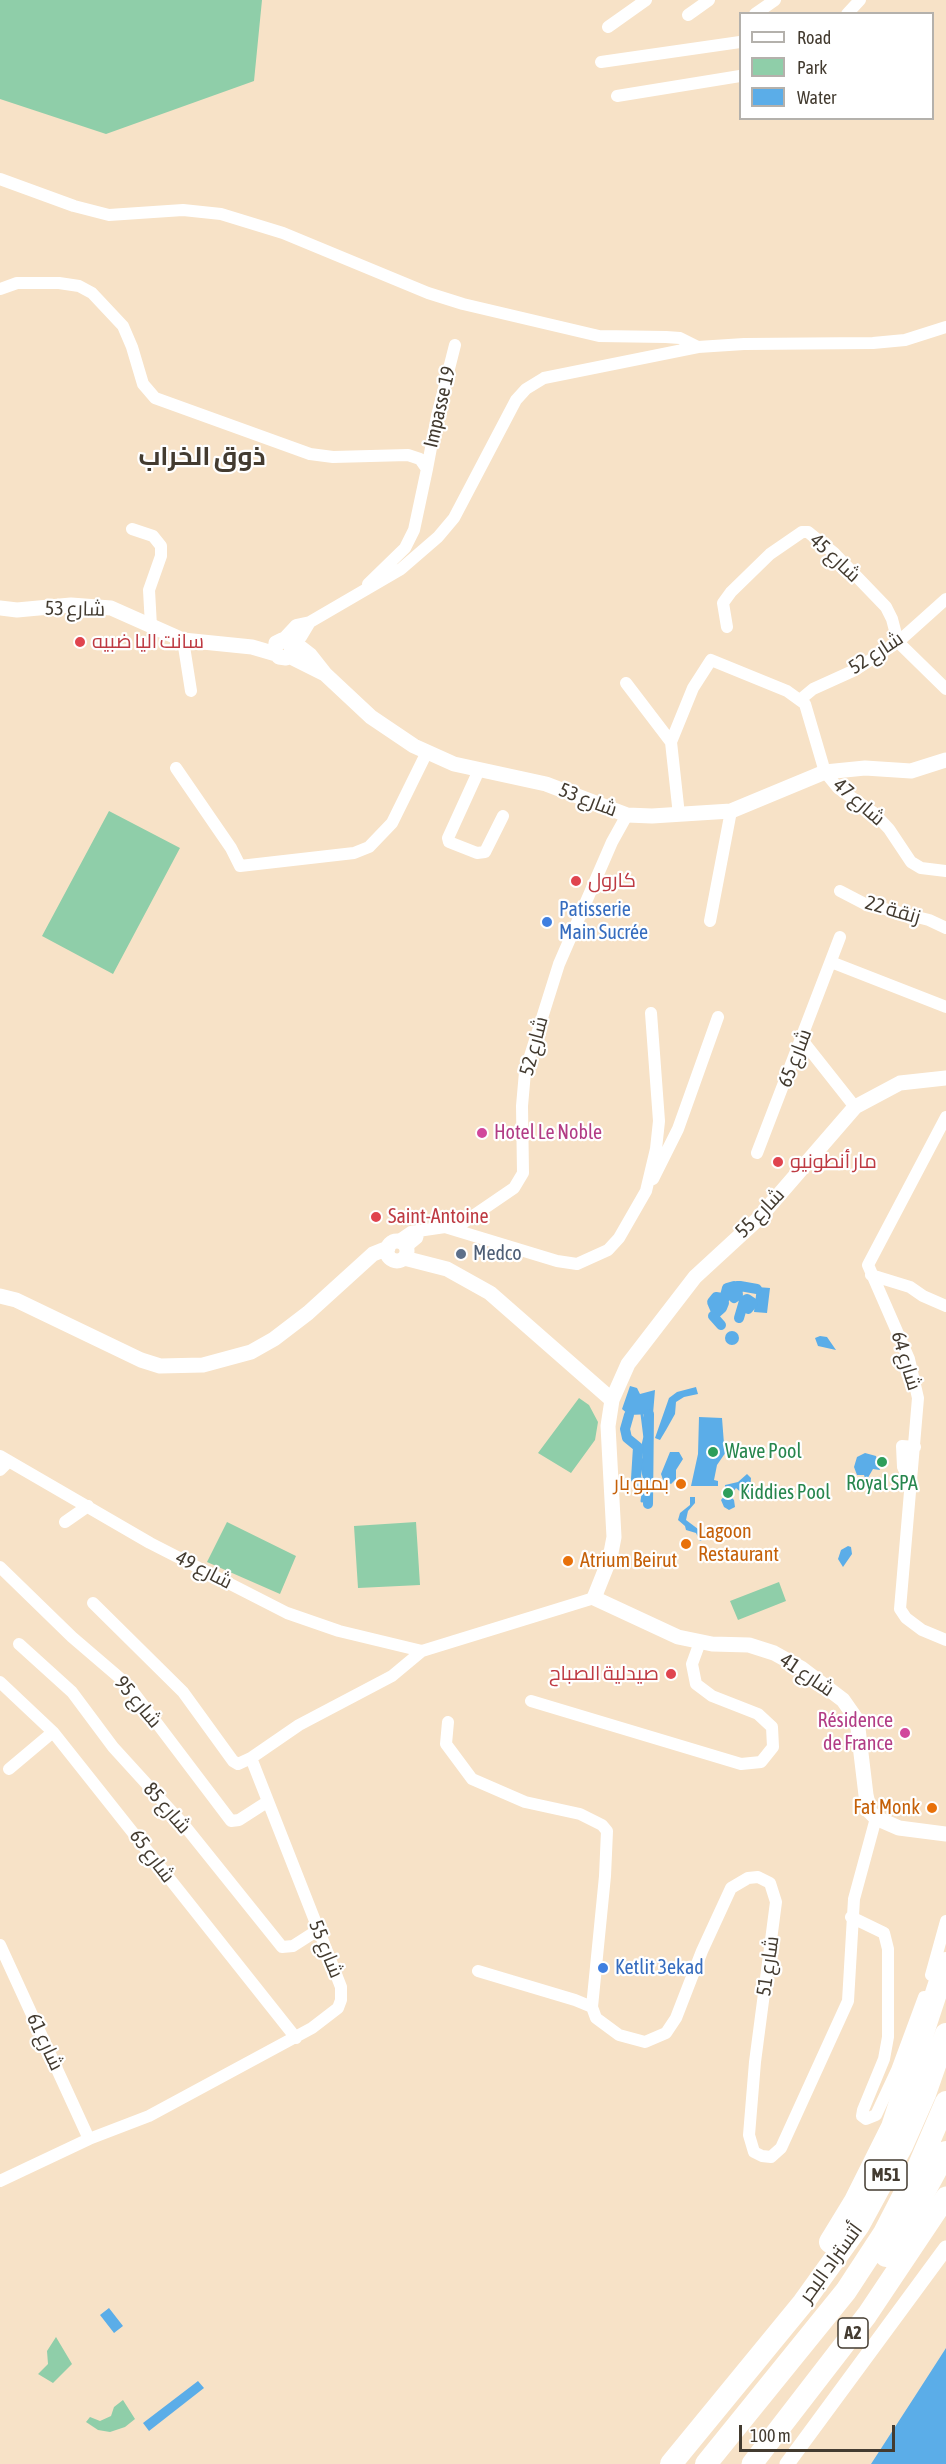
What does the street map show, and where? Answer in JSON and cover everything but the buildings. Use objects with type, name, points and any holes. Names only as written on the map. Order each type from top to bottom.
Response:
[{"type":"highway","points":[[803,2303],[813,2270],[855,2201],[884,2144],[912,2070],[946,1963]]},
{"type":"highway","name":"أتستراد البحر","points":[[671,2464],[803,2303],[859,2225],[875,2198],[925,2094],[946,2034]]},
{"type":"highway","name":"أتستراد البحر","points":[[706,2464],[846,2291],[884,2233],[919,2165],[946,2102]]},
{"type":"highway","points":[[846,2291],[867,2275],[892,2248],[946,2152]]},
{"type":"highway","name":"A2","points":[[752,2464],[867,2315],[946,2197]]},
{"type":"street","points":[[608,27],[646,0]]},
{"type":"street","points":[[688,15],[710,0]]},
{"type":"street","points":[[758,12],[775,0]]},
{"type":"street","points":[[849,12],[860,0]]},
{"type":"street","points":[[601,62],[739,42]]},
{"type":"street","points":[[617,96],[739,75]]},
{"type":"street","points":[[0,179],[74,206],[109,215],[183,210],[232,216],[293,236],[419,289],[464,304],[599,336],[681,338],[698,347]]},
{"type":"street","points":[[0,289],[17,283],[59,283],[79,286],[92,293],[123,326],[143,384],[155,398],[310,454],[333,457],[408,455],[420,459],[427,468]]},
{"type":"street","points":[[287,646],[310,622],[420,555],[454,518],[516,399],[526,389],[556,374],[698,347],[744,344],[873,343],[906,340],[946,327]]},
{"type":"street","name":"Impasse 19","points":[[364,590],[380,570],[405,548],[411,537],[455,345]]},
{"type":"street","points":[[132,529],[153,536],[161,546],[161,556],[149,590],[151,626]]},
{"type":"street","name":"شارع 45","points":[[727,627],[723,603],[731,592],[770,554],[802,532],[808,532],[834,553],[886,607],[898,642],[946,689]]},
{"type":"street","name":"شارع 52","points":[[801,699],[813,689],[855,670],[898,642],[946,599]]},
{"type":"street","name":"شارع 53","points":[[0,608],[94,606],[119,611],[183,640],[252,647],[287,646],[310,655],[324,674]]},
{"type":"street","points":[[287,646],[296,625],[310,622]]},
{"type":"street","points":[[183,640],[191,691]]},
{"type":"street","name":"شارع 53","points":[[287,646],[324,674],[390,731],[427,752],[479,770],[546,784],[620,813],[679,815],[732,811],[825,772],[865,768],[911,771],[946,760]]},
{"type":"street","points":[[679,815],[671,742],[693,688],[711,660],[719,661],[801,699],[825,772]]},
{"type":"street","points":[[626,683],[671,742]]},
{"type":"street","points":[[176,768],[231,848],[240,866],[354,853],[369,847],[392,823],[427,752]]},
{"type":"street","points":[[479,770],[448,838],[449,842],[477,853],[485,852],[503,816]]},
{"type":"street","name":"شارع 47","points":[[825,772],[838,788],[874,813],[889,829],[911,862],[921,868],[946,871]]},
{"type":"street","points":[[710,921],[732,811]]},
{"type":"street","name":"شارع 52","points":[[454,1228],[514,1188],[523,1173],[522,1106],[525,1072],[559,964],[612,842],[620,813]]},
{"type":"street","name":"زنقة 22","points":[[840,891],[865,904],[928,920],[946,928]]},
{"type":"street","name":"شارع 65","points":[[758,1153],[840,937]]},
{"type":"street","points":[[831,962],[946,1007]]},
{"type":"street","points":[[646,1191],[659,1130],[651,1013]]},
{"type":"street","points":[[399,1250],[417,1238],[419,1231],[436,1227],[454,1228],[556,1261],[578,1264],[608,1250],[620,1238],[678,1129],[718,1017]]},
{"type":"street","points":[[802,1040],[855,1107]]},
{"type":"street","name":"شارع 55","points":[[594,1598],[610,1558],[614,1537],[608,1426],[612,1400],[628,1364],[683,1292],[758,1219],[855,1107],[900,1083],[946,1078]]},
{"type":"street","points":[[946,1117],[869,1259],[871,1275],[910,1287],[946,1306]]},
{"type":"street","points":[[0,1296],[16,1300],[141,1360],[160,1366],[203,1365],[251,1352],[274,1339],[380,1250],[399,1250],[425,1257],[431,1264],[462,1276],[490,1293],[612,1400]]},
{"type":"street","name":"شارع 64","points":[[871,1275],[900,1334],[915,1382],[918,1414],[900,1609],[906,1618],[922,1630],[946,1640]]},
{"type":"street","name":"شارع 49","points":[[3,1462],[287,1613],[339,1631],[422,1651]]},
{"type":"street","points":[[65,1522],[88,1506]]},
{"type":"street","name":"شارع 95","points":[[0,1567],[72,1637],[128,1685],[231,1821],[239,1820],[267,1802]]},
{"type":"street","points":[[93,1603],[183,1692],[233,1761],[238,1764],[251,1758],[299,1725],[392,1676],[422,1651],[594,1598]]},
{"type":"street","name":"شارع 41","points":[[594,1598],[666,1633],[700,1642],[737,1643],[774,1653],[801,1668],[843,1700],[857,1720],[861,1731],[868,1808],[876,1818]]},
{"type":"street","points":[[531,1701],[741,1764],[761,1762],[773,1747],[772,1727],[758,1714],[712,1696],[696,1684],[692,1664],[700,1642]]},
{"type":"street","name":"شارع 85","points":[[19,1644],[72,1692],[113,1747],[183,1825],[280,1945],[286,1948],[293,1946],[318,1930]]},
{"type":"street","name":"شارع 65","points":[[0,1682],[53,1732],[296,2038]]},
{"type":"street","points":[[448,1722],[446,1744],[472,1779],[525,1802],[579,1814],[598,1822],[607,1832],[608,1844],[591,2007],[575,2000],[478,1971]]},
{"type":"street","points":[[9,1769],[53,1732]]},
{"type":"street","name":"شارع 55","points":[[0,2181],[89,2139],[149,2116],[296,2038],[334,2011],[341,2000],[341,1987],[251,1758]]},
{"type":"street","points":[[876,1818],[899,1828],[942,1836]]},
{"type":"street","name":"شارع 51","points":[[591,2007],[596,2018],[619,2035],[645,2042],[660,2037],[676,2018],[702,1951],[731,1888],[748,1878],[758,1877],[770,1883],[776,1902],[755,2062],[749,2135],[754,2152],[771,2157],[781,2148],[848,2001],[851,1981],[851,1917],[876,1818]]},
{"type":"street","points":[[851,1917],[884,1933],[888,1949],[888,2037],[884,2059],[863,2110],[862,2116],[869,2120],[876,2115],[897,2070],[930,1977],[946,1921]]},
{"type":"street","name":"شارع 61","points":[[0,1945],[89,2139]]},
{"type":"street","points":[[787,2464],[946,2248]]},
{"type":"green space","points":[[0,0],[262,0],[254,81],[106,134],[0,99]]},
{"type":"green space","points":[[109,811],[180,848],[113,974],[42,936]]},
{"type":"green space","points":[[579,1398],[589,1405],[598,1422],[595,1440],[571,1473],[538,1453]]},
{"type":"green space","points":[[227,1522],[296,1556],[280,1594],[207,1562]]},
{"type":"green space","points":[[416,1522],[420,1585],[358,1588],[354,1526]]},
{"type":"green space","points":[[779,1582],[786,1601],[738,1620],[730,1601]]},
{"type":"green space","points":[[56,2337],[72,2364],[53,2383],[38,2374],[48,2364],[47,2351]]},
{"type":"green space","points":[[123,2400],[135,2419],[125,2427],[110,2432],[98,2430],[86,2422],[90,2417],[100,2421],[111,2416],[114,2407]]},
{"type":"water","points":[[757,1287],[770,1288],[767,1313],[754,1312]]},
{"type":"water","points":[[732,1331],[737,1333],[739,1338],[737,1343],[732,1345],[727,1343],[725,1338],[727,1333]]},
{"type":"water","points":[[827,1337],[836,1350],[818,1346],[815,1338]]},
{"type":"water","points":[[630,1386],[637,1388],[640,1394],[655,1390],[653,1414],[629,1415],[622,1409]]},
{"type":"water","points":[[696,1387],[698,1394],[684,1397],[676,1402],[675,1414],[666,1430],[660,1440],[655,1438],[669,1398],[677,1392]]},
{"type":"water","name":"Wave Pool","points":[[699,1417],[722,1418],[724,1444],[728,1449],[717,1465],[714,1480],[718,1481],[718,1486],[691,1486],[698,1454]]},
{"type":"water","points":[[670,1452],[679,1452],[683,1459],[676,1470],[676,1479],[671,1484],[663,1480],[661,1474]]},
{"type":"water","points":[[865,1453],[876,1456],[880,1470],[873,1469],[866,1481],[864,1475],[857,1475],[854,1467],[857,1457]]},
{"type":"water","name":"Kiddies Pool","points":[[747,1474],[751,1478],[750,1491],[745,1496],[736,1488],[730,1496],[734,1500],[735,1507],[729,1510],[724,1507],[721,1500],[725,1495],[725,1485],[738,1482]]},
{"type":"water","points":[[690,1497],[695,1497],[695,1503],[688,1511],[686,1520],[702,1532],[704,1539],[700,1541],[696,1533],[686,1530],[678,1520],[680,1513],[690,1505]]},
{"type":"water","points":[[848,1546],[851,1547],[852,1554],[843,1567],[838,1559],[841,1550]]},
{"type":"water","points":[[109,2308],[123,2326],[114,2333],[100,2315]]},
{"type":"water","points":[[946,2348],[946,2464],[871,2464],[917,2393]]},
{"type":"water","points":[[198,2381],[204,2388],[149,2431],[143,2423]]},
{"type":"waterway","points":[[721,1325],[713,1316],[722,1308],[724,1303],[723,1299],[722,1298],[716,1297],[712,1302],[715,1309],[717,1310],[721,1308],[723,1303],[723,1300],[717,1298],[713,1302],[716,1309],[721,1307],[721,1306],[724,1300],[727,1288],[734,1286],[737,1288],[738,1295],[734,1298],[728,1292],[732,1288],[737,1286],[757,1289]]},
{"type":"waterway","points":[[739,1318],[744,1301],[747,1299],[753,1303],[748,1309]]},
{"type":"waterway","points":[[642,1414],[646,1446],[642,1467],[645,1481],[642,1501]]},
{"type":"waterway","points":[[645,1475],[643,1445],[646,1414]]},
{"type":"waterway","points":[[648,1504],[649,1414]]},
{"type":"waterway","points":[[629,1415],[625,1429],[627,1438],[638,1447],[636,1479],[641,1484]]},
{"type":"place","name":"سانت اليا ضبيه","points":[[80,642]]},
{"type":"place","name":"كارول","points":[[576,881]]},
{"type":"place","name":"Patisserie Main Sucrée","points":[[547,922]]},
{"type":"place","name":"Hotel Le Noble","points":[[482,1133]]},
{"type":"place","name":"مار أنطونيو","points":[[778,1162]]},
{"type":"place","name":"Saint-Antoine","points":[[376,1217]]},
{"type":"place","name":"Medco","points":[[461,1254]]},
{"type":"place","name":"Wave Pool","points":[[713,1452]]},
{"type":"place","name":"Royal SPA","points":[[882,1462]]},
{"type":"place","name":"بمبو بار","points":[[681,1484]]},
{"type":"place","name":"Kiddies Pool","points":[[728,1493]]},
{"type":"place","name":"Lagoon Restaurant","points":[[686,1544]]},
{"type":"place","name":"Atrium Beirut","points":[[568,1561]]},
{"type":"place","name":"صيدلية الصباح","points":[[671,1674]]},
{"type":"place","name":"Résidence de France","points":[[905,1733]]},
{"type":"place","name":"Fat Monk","points":[[932,1808]]},
{"type":"place","name":"Ketlit 3ekad","points":[[603,1968]]},
{"type":"district","name":"ذوق الخراب","points":[[202,457]]}]
